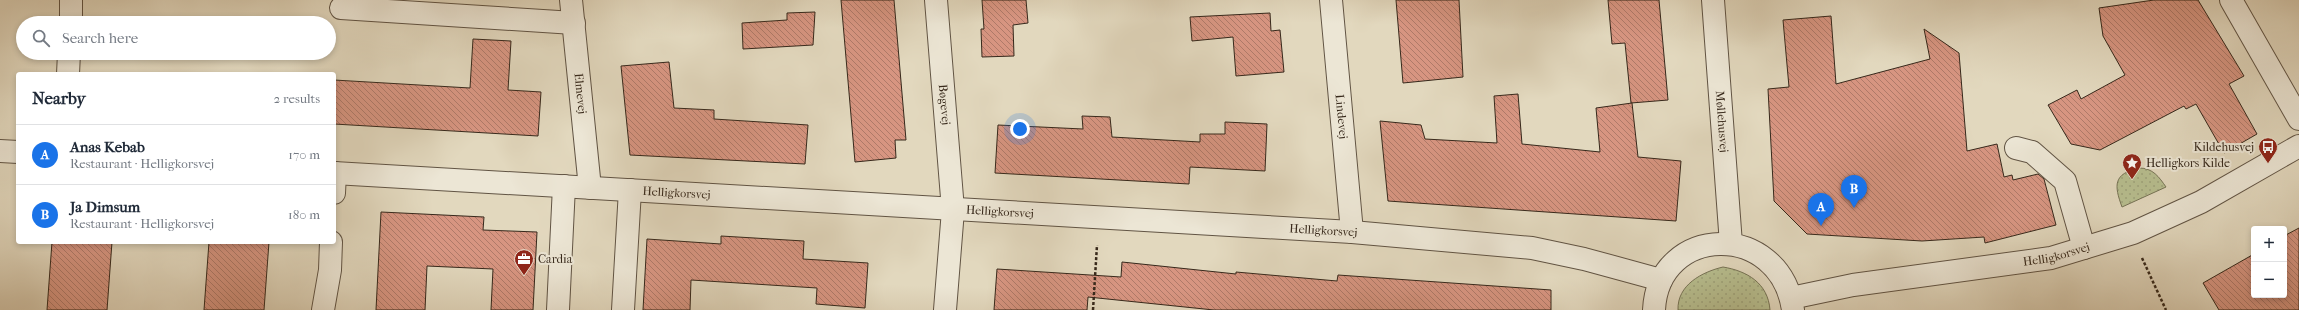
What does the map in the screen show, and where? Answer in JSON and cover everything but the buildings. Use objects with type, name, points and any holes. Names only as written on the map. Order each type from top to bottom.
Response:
[{"type":"street","points":[[70,16],[71,0]]},
{"type":"street","name":"Elmevej","points":[[571,0],[590,188]]},
{"type":"street","name":"Bøgevej","points":[[936,0],[953,210],[944,310]]},
{"type":"street","name":"Lindevej","points":[[1331,0],[1352,232]]},
{"type":"street","name":"Møllehusvej","points":[[1713,0],[1731,244]]},
{"type":"street","points":[[2231,0],[2299,119]]},
{"type":"street","points":[[341,8],[574,23]]},
{"type":"street","points":[[68,72],[69,60]]},
{"type":"street","name":"Helligkorsvej","points":[[1792,304],[1853,286],[2051,258],[2133,233],[2201,202],[2299,146]]},
{"type":"street","points":[[2016,148],[2032,152],[2065,181],[2084,248]]},
{"type":"street","points":[[0,151],[16,152]]},
{"type":"street","name":"Helligkorsvej","points":[[336,180],[564,186],[953,210],[1352,232],[1532,248],[1584,259],[1661,280]]},
{"type":"street","points":[[558,310],[564,186]]},
{"type":"street","points":[[624,310],[630,190]]},
{"type":"street","points":[[323,310],[330,270],[331,244]]},
{"type":"street","points":[[1654,310],[1654,299],[1661,280],[1679,259],[1690,251],[1717,244],[1731,244],[1745,247],[1770,261],[1780,272],[1792,304]]},
{"type":"path","points":[[1093,310],[1099,218]]},
{"type":"path","points":[[2133,233],[2149,276],[2166,310]]},
{"type":"green space","points":[[2139,168],[2152,171],[2166,187],[2122,207],[2117,187],[2120,177],[2130,170]]},
{"type":"green space","points":[[1723,267],[1748,275],[1755,280],[1765,292],[1770,310],[1678,310],[1682,293],[1692,281],[1707,272]]},
{"type":"place","name":"Kildehusvej","points":[[2268,164]]},
{"type":"place","name":"Helligkors Kilde","points":[[2132,180]]},
{"type":"place","name":"Ja Dimsum","points":[[1854,208]]},
{"type":"place","name":"Anas Kebab","points":[[1821,226]]},
{"type":"place","name":"Cardia","points":[[524,276]]}]
